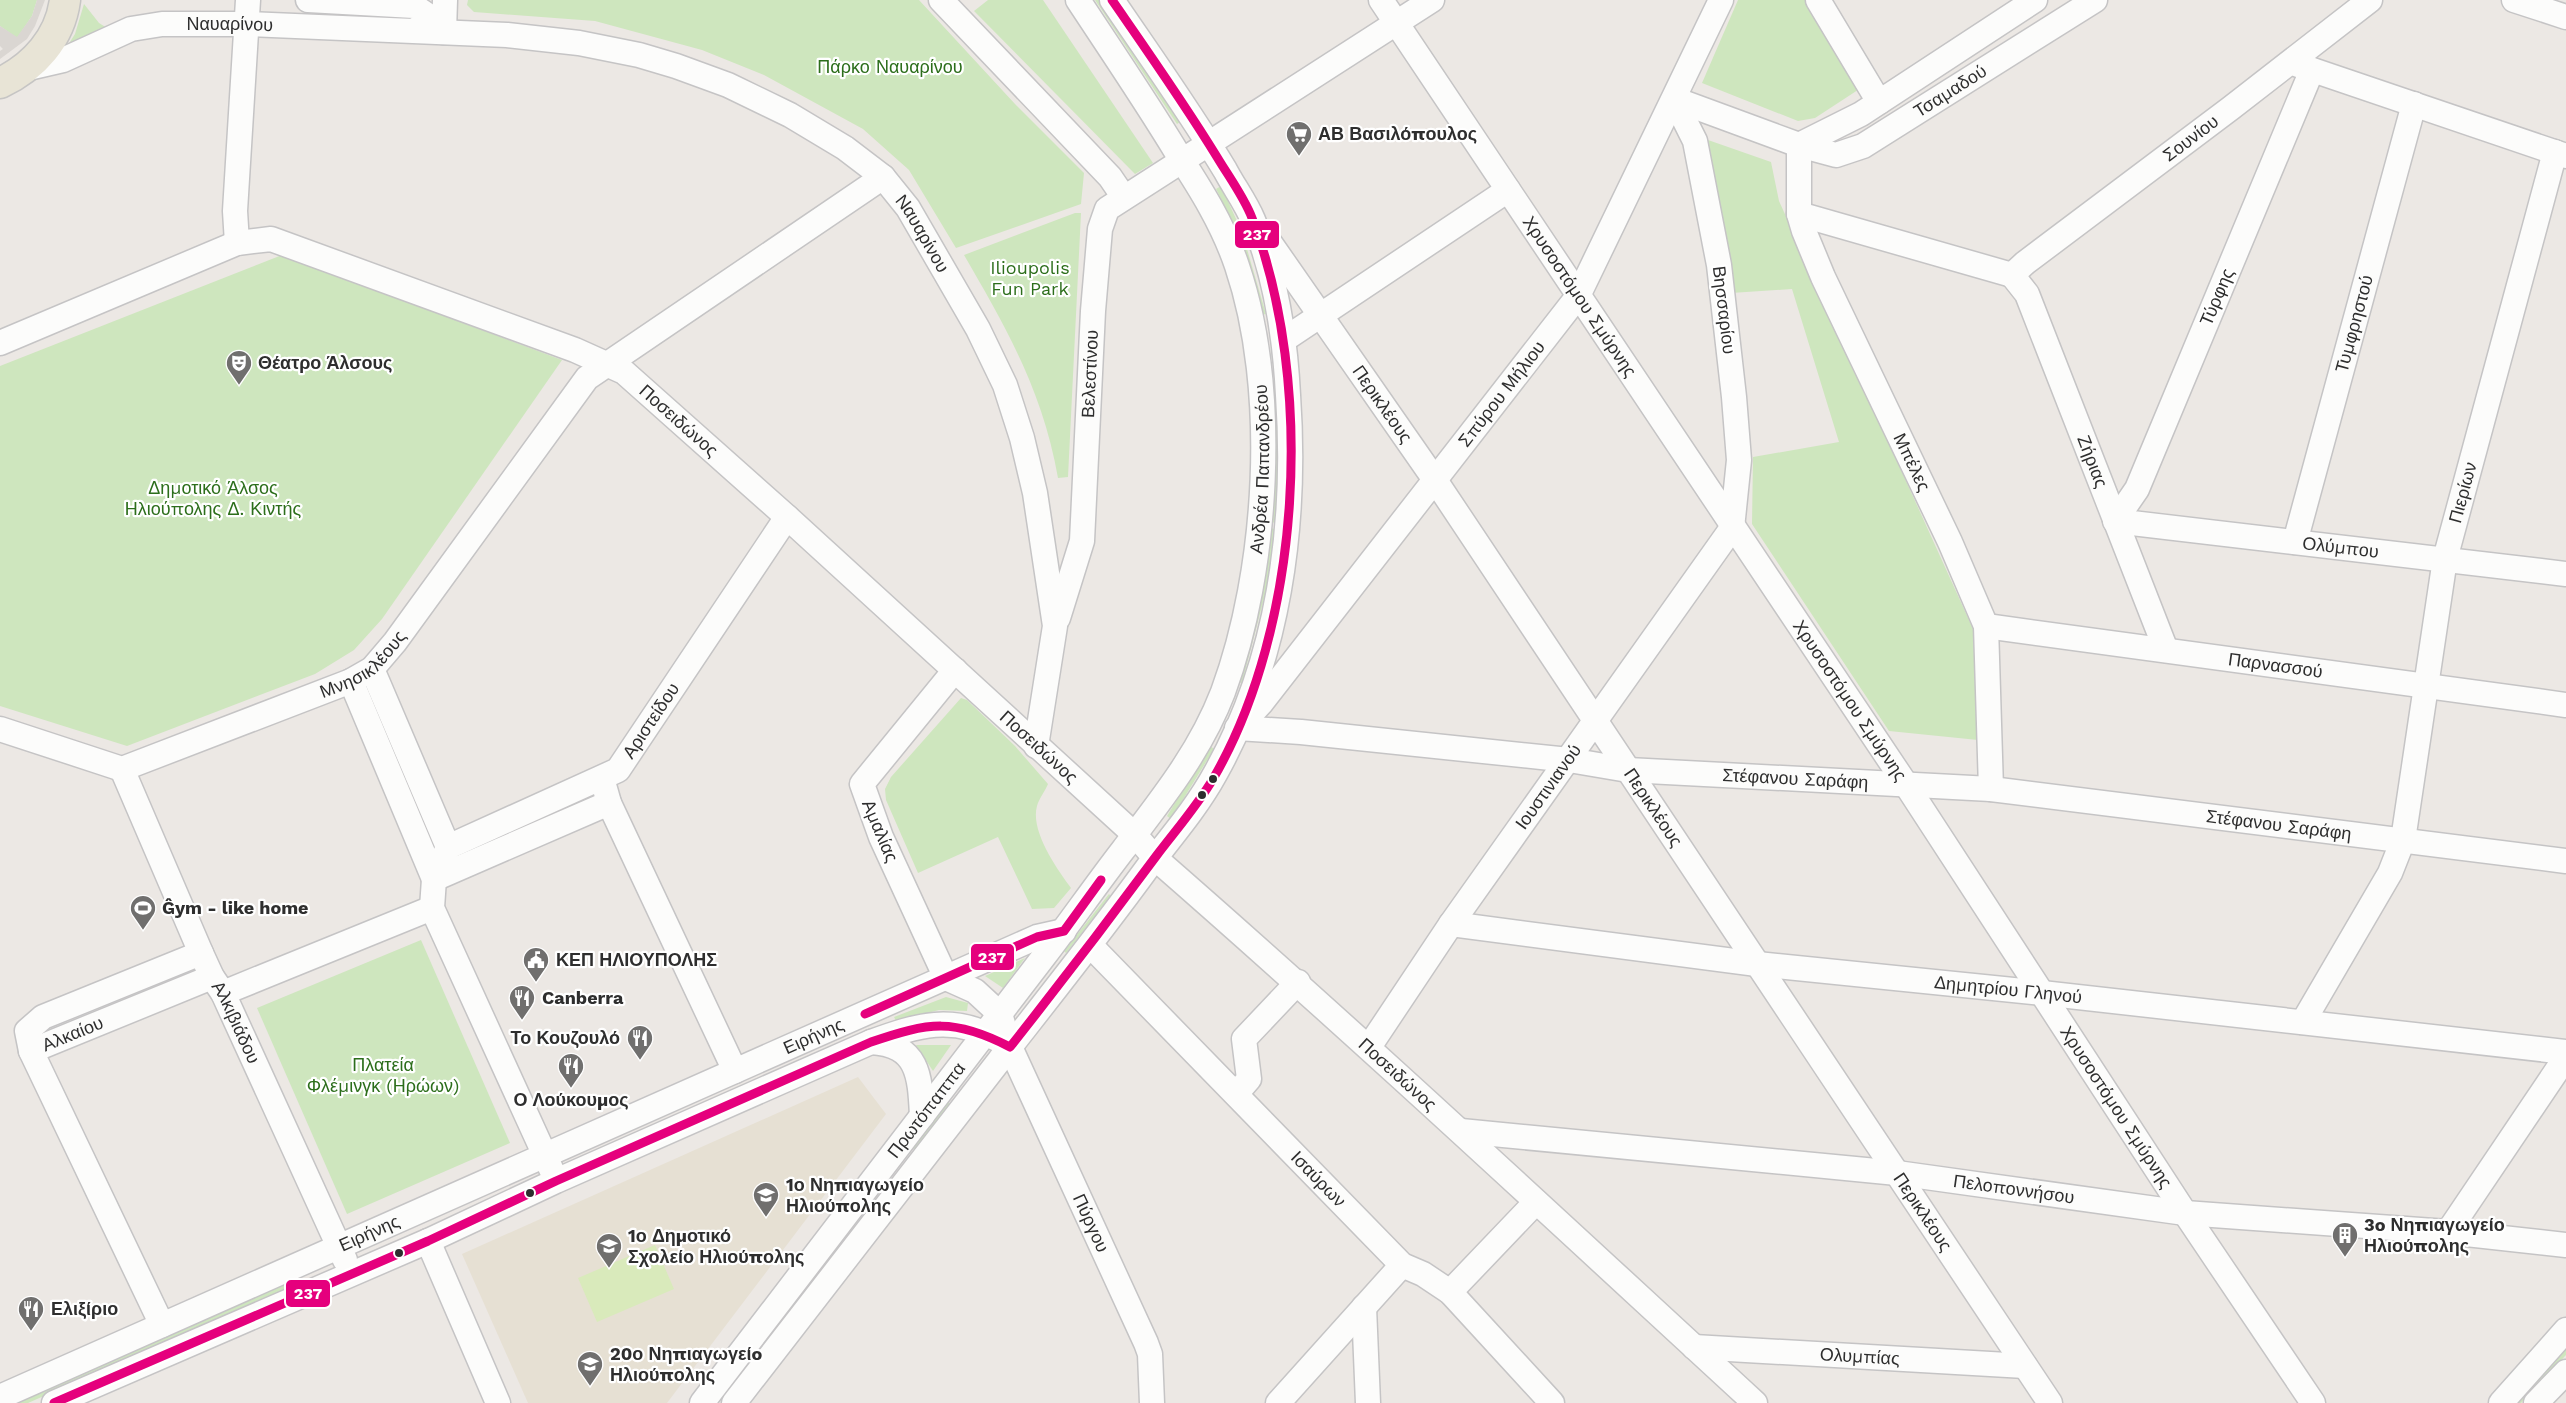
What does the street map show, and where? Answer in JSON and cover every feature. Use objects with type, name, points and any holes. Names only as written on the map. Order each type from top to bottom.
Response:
[{"type":"main road","points":[[12,76],[39,55],[52,38],[61,18],[65,0]]},
{"type":"street","points":[[237,243],[235,211],[248,0]]},
{"type":"street","points":[[308,0],[414,6],[430,17],[444,32]]},
{"type":"street","points":[[444,32],[445,0]]},
{"type":"street","points":[[940,0],[1110,177],[1123,196]]},
{"type":"street","name":"Ανδρέα Παπανδρέου","points":[[1064,931],[1178,777],[1210,722],[1234,657],[1246,614],[1255,561],[1263,461],[1261,403],[1249,307],[1220,223],[1183,161],[1078,0]]},
{"type":"street","name":"Ανδρέα Παπανδρέου","points":[[1010,1047],[1090,945],[1213,778],[1252,693],[1278,594],[1286,540],[1291,486],[1291,431],[1285,339],[1265,252],[1251,216],[1209,144],[1112,0]]},
{"type":"street","name":"Χρυσοστόμου Σμύρνης","points":[[1381,0],[1732,528],[1907,786],[2185,1213],[2313,1403]]},
{"type":"street","name":"Βελεστίνου","points":[[1055,626],[1082,541],[1093,311],[1100,229],[1107,209],[1123,196],[1183,161],[1432,0]]},
{"type":"street","name":"Σπύρου Μήλιου","points":[[1237,728],[1262,702],[1578,296],[1721,0]]},
{"type":"street","points":[[1818,0],[1879,102]]},
{"type":"street","name":"Τσαμαδού","points":[[1799,145],[1879,102],[2005,8],[2035,0]]},
{"type":"street","name":"Τσαμαδού","points":[[1674,99],[1799,145],[1836,155],[1863,146],[2095,0]]},
{"type":"street","name":"Σουνίου","points":[[2012,275],[2025,263],[2301,66],[2370,0]]},
{"type":"street","points":[[2514,0],[2566,17]]},
{"type":"street","name":"Ναυαρίνου","points":[[12,76],[63,60],[119,34],[140,27],[162,24],[246,24],[444,32],[579,43],[639,55],[728,85],[790,115],[845,148],[883,177],[908,208],[978,329],[1005,385],[1022,438],[1035,493],[1055,626],[1036,746]]},
{"type":"street","points":[[2301,66],[2561,154]]},
{"type":"street","name":"Τύρφης","points":[[2115,520],[2137,489],[2301,66]]},
{"type":"street","name":"Βησσαρίου","points":[[1674,99],[1695,141],[1719,265],[1734,397],[1738,460],[1732,528]]},
{"type":"street","name":"Τυμφρηστού","points":[[2295,542],[2414,104]]},
{"type":"street","name":"Μπέλες","points":[[1799,145],[1799,214],[1823,277],[1950,542],[1986,626],[1991,789]]},
{"type":"street","name":"Πιερίων","points":[[2303,1022],[2390,873],[2403,840],[2445,559],[2561,154]]},
{"type":"street","name":"Μνησικλέους","points":[[122,769],[351,681],[372,669],[395,642],[587,378],[883,177]]},
{"type":"street","points":[[1285,339],[1508,190]]},
{"type":"street","points":[[1799,214],[2012,275]]},
{"type":"street","name":"Περικλέους","points":[[1251,216],[1435,480],[2050,1403]]},
{"type":"street","name":"Ποσειδώνος","points":[[0,343],[237,243],[270,239],[610,364],[624,372],[955,670],[1135,835],[1155,858],[1298,982],[1755,1403]]},
{"type":"street","name":"Ζήριας","points":[[2012,275],[2027,294],[2166,650]]},
{"type":"street","name":"Αριστείδου","points":[[448,847],[618,771],[787,517]]},
{"type":"street","name":"Ολύμπου","points":[[2115,520],[2566,573]]},
{"type":"street","name":"Ιουστινιανού","points":[[1369,1047],[1451,924],[1569,760],[1594,719],[1732,528]]},
{"type":"street","name":"Παρνασσού","points":[[1986,626],[2566,705]]},
{"type":"street","points":[[372,669],[448,847],[434,879],[432,908],[556,1180]]},
{"type":"street","name":"Αμαλίας","points":[[946,978],[881,837],[862,784],[955,670]]},
{"type":"street","points":[[351,681],[434,879]]},
{"type":"street","points":[[1210,722],[1237,728]]},
{"type":"street","name":"Στέφανου Σαράφη","points":[[1237,728],[1301,732],[1569,760],[1628,771],[1991,789],[2566,861]]},
{"type":"street","points":[[0,729],[122,769]]},
{"type":"street","name":"Αλκιβιάδου","points":[[122,769],[201,952],[340,1246],[350,1274]]},
{"type":"street","points":[[602,778],[609,803],[735,1071]]},
{"type":"street","points":[[434,879],[609,803]]},
{"type":"street","name":"Αλκαίου","points":[[201,952],[43,1017],[27,1031],[30,1051],[432,908]]},
{"type":"street","name":"Δημητρίου Γληνού","points":[[1451,924],[1757,964],[2303,1022],[2566,1055]]},
{"type":"street","name":"Ειρήνης","points":[[4,1388],[162,1325],[1037,937],[1064,931]]},
{"type":"street","name":"Πρωτόπαππα","points":[[702,1403],[1064,931]]},
{"type":"street","name":"Ισαύρων","points":[[1090,945],[1402,1265],[1423,1274],[1449,1292],[1552,1403]]},
{"type":"street","points":[[946,978],[975,991],[1000,1014],[1010,1047]]},
{"type":"street","points":[[1236,1094],[1250,1079],[1244,1039],[1298,982]]},
{"type":"street","name":"Ειρήνης","points":[[62,1401],[428,1241],[556,1180],[871,1042],[910,1028],[937,1023],[955,1024],[986,1033],[1010,1047]]},
{"type":"street","points":[[871,1042],[888,1043],[903,1050],[913,1062],[920,1084],[922,1116]]},
{"type":"street","name":"Πρωτόπαππα","points":[[734,1403],[1010,1047]]},
{"type":"street","name":"Πύργου","points":[[1010,1047],[1146,1343],[1150,1354],[1152,1403]]},
{"type":"street","points":[[30,1051],[162,1325]]},
{"type":"street","points":[[2448,1232],[2566,1055]]},
{"type":"street","name":"Πελοποννήσου","points":[[1461,1131],[1897,1173],[2185,1213],[2448,1232],[2566,1245]]},
{"type":"street","points":[[1449,1292],[1536,1202]]},
{"type":"street","points":[[428,1241],[498,1403]]},
{"type":"street","points":[[1278,1403],[1402,1265]]},
{"type":"street","points":[[1364,1307],[1368,1403]]},
{"type":"street","points":[[2500,1403],[2566,1330]]},
{"type":"street","name":"Ολυμπίας","points":[[1694,1347],[2025,1366]]},
{"type":"street","points":[[2536,1403],[2566,1372]]},
{"type":"shaded area","points":[[37,0],[45,0],[35,26],[27,39],[0,59],[0,51],[3,49],[0,46],[0,26],[17,37],[32,16]]},
{"type":"shaded area","name":"1ο Δημοτικό Σχολείο Ηλιούπολης","points":[[858,1077],[886,1114],[667,1403],[528,1403],[462,1254]]},
{"type":"green space","points":[[0,0],[37,0],[32,16],[17,38],[0,26]]},
{"type":"green space","name":"Πάρκο Ναυαρίνου","points":[[468,0],[919,0],[1015,104],[1084,173],[1081,204],[956,248],[909,170],[863,129],[764,75],[702,50],[595,21],[474,12],[467,5]]},
{"type":"green space","points":[[988,0],[1043,0],[1153,163],[1135,174],[974,11]]},
{"type":"green space","points":[[1095,0],[1100,0],[1180,122],[1177,124]]},
{"type":"green space","points":[[1738,0],[1812,0],[1864,86],[1815,118],[1798,121],[1702,83]]},
{"type":"green space","points":[[84,4],[99,23],[107,28],[68,45],[75,34]]},
{"type":"green space","points":[[1708,140],[1771,162],[1779,201],[1974,631],[1978,740],[1889,731],[1752,524],[1753,457],[1839,442],[1792,289],[1731,293],[1710,166]]},
{"type":"green space","points":[[1221,186],[1242,232],[1266,314],[1261,315],[1238,233],[1216,189]]},
{"type":"green space","name":"Ilioupolis Fun Park","points":[[1075,213],[1081,213],[1068,477],[1058,478],[1043,417],[1022,362],[964,255]]},
{"type":"green space","name":"Δημοτικό Άλσος Ηλιούπολης Δ. Κιντής","points":[[282,255],[562,360],[382,619],[354,650],[315,674],[127,746],[0,706],[0,366]]},
{"type":"green space","points":[[1271,380],[1276,380],[1279,459],[1276,523],[1271,522],[1274,484]]},
{"type":"green space","points":[[1270,528],[1275,529],[1268,583],[1242,683],[1237,682],[1261,593]]},
{"type":"green space","points":[[961,698],[967,700],[1015,746],[1048,784],[1037,806],[1037,827],[1046,849],[1071,888],[1054,908],[1032,909],[998,837],[918,873],[886,800],[885,789],[891,777]]},
{"type":"green space","points":[[1210,746],[1214,749],[1171,819],[1167,816]]},
{"type":"green space","points":[[1109,894],[1111,896],[1066,953],[1064,951]]},
{"type":"green space","name":"Πλατεία Φλέμινγκ (Ηρώων)","points":[[421,940],[510,1143],[347,1214],[257,1008]]},
{"type":"green space","points":[[1025,958],[1003,988],[985,976]]},
{"type":"green space","points":[[946,997],[968,1003],[967,1011],[939,1010],[896,1021],[894,1017]]},
{"type":"green space","points":[[916,1045],[951,1045],[933,1071]]},
{"type":"green space","points":[[948,1102],[950,1104],[915,1149],[912,1148]]},
{"type":"green space","points":[[655,1245],[674,1289],[597,1322],[578,1278]]},
{"type":"green space","points":[[298,1278],[300,1283],[28,1403],[16,1403]]},
{"type":"green space","points":[[2566,1347],[2566,1355],[2521,1403],[2516,1403]]},
{"type":"transit line","name":"237","points":[[54,1403],[428,1241],[556,1181],[871,1042],[909,1030],[941,1026],[973,1031],[1010,1047],[1193,808],[1213,779],[1243,718],[1266,650],[1281,578],[1290,503],[1291,428],[1285,354],[1272,283],[1249,210],[1192,117],[1112,0]]},
{"type":"transit line","name":"237","points":[[865,1014],[1037,937],[1064,931],[1101,880]]},
{"type":"place","name":"ΑΒ Βασιλόπουλος","points":[[1299,157]]},
{"type":"place","name":"Θέατρο Άλσους","points":[[239,386]]},
{"type":"place","name":"Ĝym - like home","points":[[143,931]]},
{"type":"place","name":"ΚΕΠ ΗΛΙΟΥΠΟΛΗΣ","points":[[536,983]]},
{"type":"place","name":"Canberra","points":[[522,1021]]},
{"type":"place","name":"Το Κουζουλό","points":[[640,1061]]},
{"type":"place","name":"Ο Λούκουμος","points":[[571,1089]]},
{"type":"place","name":"1ο Νηπιαγωγείο Ηλιούπολης","points":[[766,1218]]},
{"type":"place","name":"3o Νηπιαγωγείο Ηλιούπολης","points":[[2345,1258]]},
{"type":"place","name":"1ο Δημοτικό Σχολείο Ηλιούπολης","points":[[609,1269]]},
{"type":"place","name":"Ελιξίριο","points":[[31,1332]]},
{"type":"place","name":"20ο Νηπιαγωγείo Ηλιούπολης","points":[[590,1387]]}]
